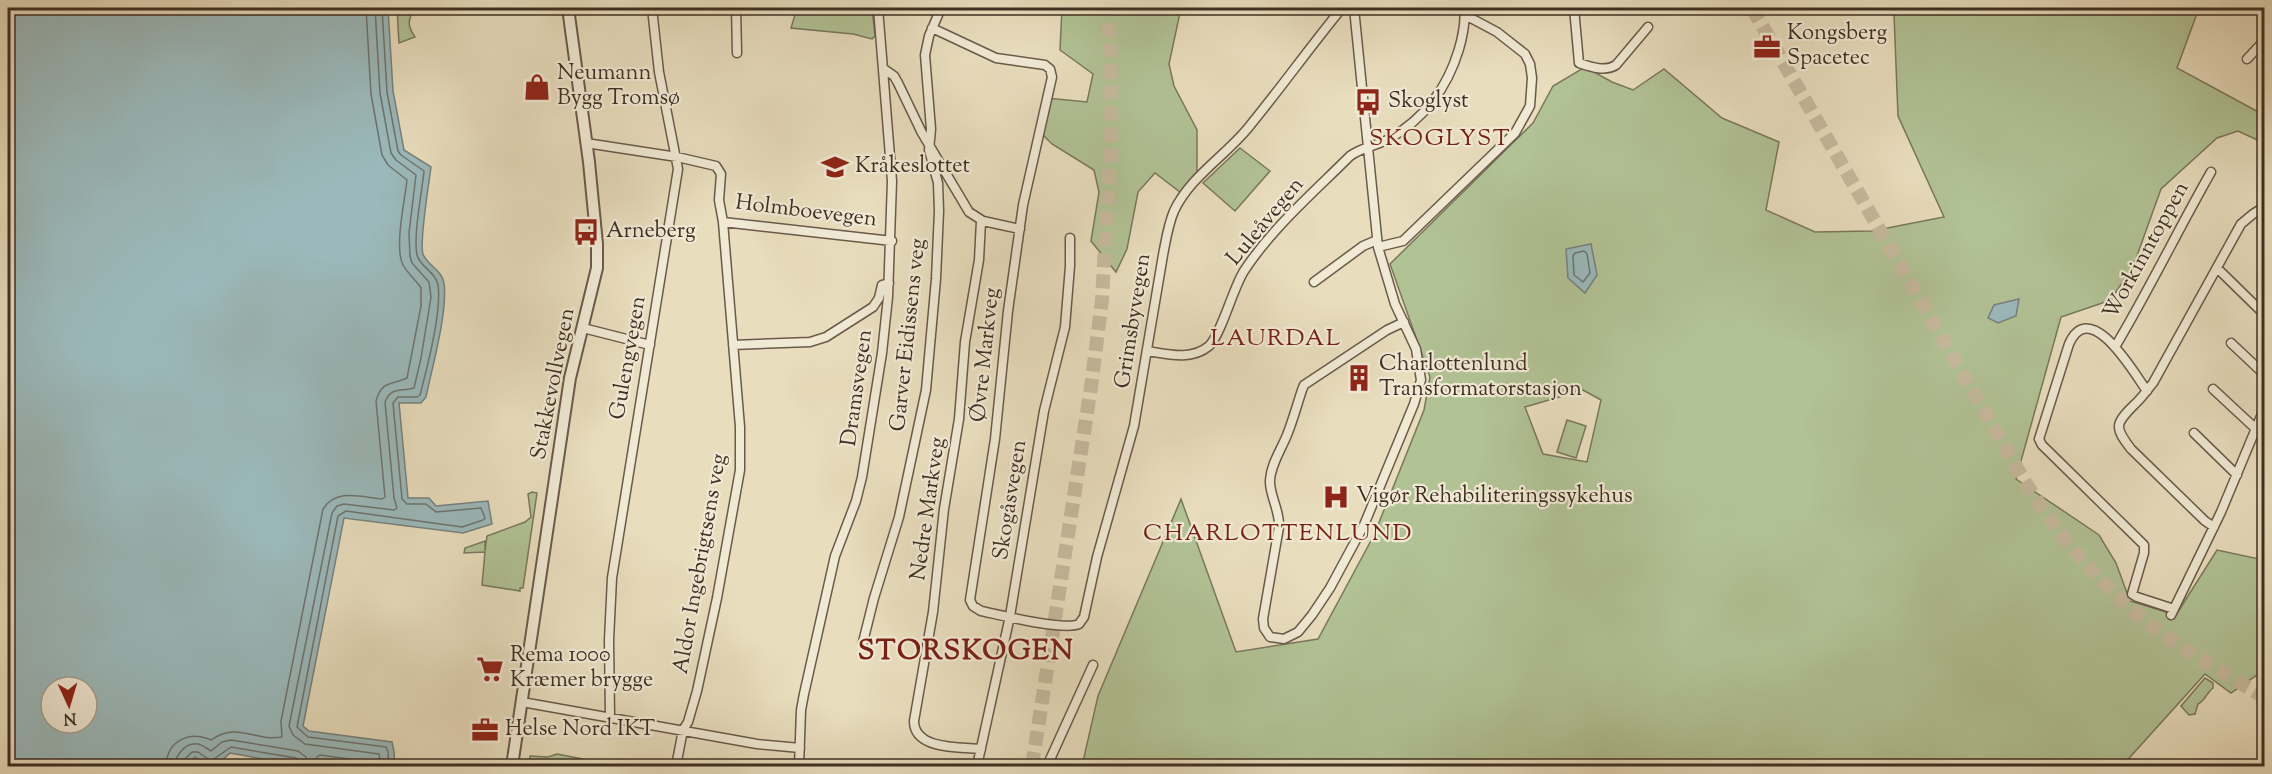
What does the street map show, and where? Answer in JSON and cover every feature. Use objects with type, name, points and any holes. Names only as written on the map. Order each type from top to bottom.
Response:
[{"type":"street","name":"Stakkevollvegen","points":[[512,766],[568,389],[595,276],[597,244],[568,8]]},
{"type":"street","name":"Gulengvegen","points":[[610,717],[609,640],[612,578],[677,181],[677,157],[661,81],[652,8]]},
{"type":"street","points":[[736,8],[737,54]]},
{"type":"street","name":"Dramsvegen","points":[[799,766],[801,710],[824,602],[839,544],[856,501],[866,458],[882,353],[892,242],[892,181],[878,8]]},
{"type":"street","name":"Garver Eidissens veg","points":[[862,642],[901,509],[926,390],[936,279],[939,211],[938,183],[930,156],[931,129],[926,55],[932,28],[941,8]]},
{"type":"street","name":"Grimsbyvegen","points":[[1010,616],[1046,624],[1069,626],[1076,626],[1083,620],[1096,556],[1134,426],[1168,228],[1175,208],[1192,184],[1228,151],[1249,127],[1342,8]]},
{"type":"street","points":[[1354,8],[1377,244],[1387,282],[1404,322],[1420,362],[1421,380],[1417,397],[1364,525],[1330,588],[1303,628],[1291,637],[1278,640],[1270,637],[1266,632],[1263,619],[1278,534],[1279,513],[1270,487],[1270,479],[1273,465],[1304,385],[1387,330],[1404,322]]},
{"type":"street","points":[[1574,8],[1578,63],[1605,69],[1616,65],[1648,27]]},
{"type":"street","points":[[1314,282],[1363,246],[1403,241],[1515,133],[1530,106],[1532,70],[1525,54],[1497,32],[1464,11]]},
{"type":"street","name":"Luleåvegen","points":[[1147,351],[1177,356],[1197,351],[1210,344],[1242,274],[1263,246],[1350,156],[1386,141],[1410,126],[1432,103],[1446,83],[1456,58],[1462,39],[1464,11]]},
{"type":"street","name":"Øvre Markveg","points":[[932,28],[956,37],[989,56],[1042,63],[1050,69],[1053,80],[1025,194],[1008,311],[995,439],[970,600],[976,609],[1010,616]]},
{"type":"street","points":[[2247,59],[2265,41]]},
{"type":"street","points":[[884,69],[894,76],[922,133],[969,212],[981,220],[1020,229]]},
{"type":"street","name":"Holmboevegen","points":[[586,143],[677,157],[711,164],[718,168],[721,174],[720,200],[723,222],[892,242]]},
{"type":"street","name":"Workinntoppen","points":[[2115,346],[2140,305],[2171,243],[2211,172]]},
{"type":"street","points":[[2265,207],[2241,224],[2147,391],[2121,417],[2119,426],[2121,437],[2153,471],[2214,527],[2265,409]]},
{"type":"street","name":"Nedre Markveg","points":[[981,220],[981,244],[965,342],[958,426],[944,509],[933,612],[914,721],[917,734],[927,741],[947,746],[981,749]]},
{"type":"street","name":"Aldor Ingebrigtsens veg","points":[[676,766],[683,730],[688,722],[697,692],[740,470],[741,440],[723,222]]},
{"type":"street","name":"Skogåsvegen","points":[[977,766],[1010,616],[1044,411],[1065,327],[1070,238]]},
{"type":"street","points":[[2217,268],[2265,314]]},
{"type":"street","points":[[733,345],[810,342],[826,337],[873,307],[879,298],[882,285],[889,283]]},
{"type":"street","points":[[583,327],[650,345]]},
{"type":"street","name":"Workinntoppen","points":[[2147,391],[2115,346],[2101,332],[2095,329],[2078,331],[2072,336],[2039,439],[2042,445],[2144,545],[2144,553],[2132,594],[2137,597],[2173,612],[2214,527]]},
{"type":"street","points":[[2231,343],[2265,374]]},
{"type":"street","points":[[2213,389],[2256,429]]},
{"type":"street","points":[[2194,433],[2236,475]]},
{"type":"street","points":[[1047,766],[1093,665]]},
{"type":"street","points":[[522,702],[758,744],[800,748]]},
{"type":"green space","points":[[397,8],[417,8],[409,22],[415,37],[399,43]]},
{"type":"green space","points":[[797,8],[872,8],[875,36],[872,39],[853,34],[791,28]]},
{"type":"green space","points":[[1062,8],[1181,8],[1169,64],[1174,86],[1197,130],[1197,180],[1180,192],[1155,173],[1138,192],[1127,249],[1116,272],[1091,241],[1099,192],[1094,170],[1052,144],[1042,134],[1047,98],[1087,102],[1093,74],[1060,50]]},
{"type":"green space","points":[[1904,8],[2199,8],[2177,68],[2264,115],[2264,143],[2238,131],[2217,138],[2161,189],[2134,264],[2111,300],[2061,317],[2016,479],[2099,535],[2116,563],[2130,601],[2176,615],[2217,550],[2264,560],[2264,670],[2231,693],[2205,674],[2122,766],[1082,766],[1098,696],[1181,499],[1236,652],[1318,639],[1374,535],[1424,410],[1430,377],[1390,264],[1533,123],[1553,86],[1585,67],[1612,82],[1633,90],[1664,69],[1722,118],[1779,142],[1766,210],[1815,232],[1872,231],[1944,217],[1898,116],[1894,14]],"holes":[[[1583,390],[1601,400],[1587,462],[1543,454],[1525,407]]]},
{"type":"green space","points":[[1240,148],[1270,171],[1235,211],[1203,183]]},
{"type":"green space","points":[[1567,420],[1586,426],[1576,458],[1557,452]]},
{"type":"green space","points":[[537,493],[523,588],[520,588],[520,591],[482,585],[485,552],[464,553],[465,548],[485,541],[485,551],[487,536],[525,522],[531,517],[528,494]]},
{"type":"green space","points":[[2205,678],[2213,683],[2213,688],[2198,704],[2195,714],[2189,715],[2181,706]]},
{"type":"green space","points":[[557,754],[619,766],[529,766],[530,756],[548,757]]},
{"type":"water","points":[[8,8],[388,8],[393,91],[404,150],[431,167],[423,226],[423,254],[443,278],[445,295],[439,340],[426,397],[421,403],[399,403],[408,498],[429,498],[436,506],[488,501],[492,524],[463,533],[344,518],[303,726],[309,731],[392,742],[395,766],[330,766],[316,763],[315,766],[300,766],[230,753],[218,764],[208,766],[195,757],[186,766],[8,766]]},
{"type":"water","points":[[1591,244],[1597,275],[1585,293],[1568,278],[1566,249]]},
{"type":"water","points":[[2019,299],[2016,316],[1998,323],[1988,318],[1994,305]]},
{"type":"tunnel","points":[[1032,766],[1091,387],[1102,300],[1111,136],[1109,8]]},
{"type":"tunnel","points":[[1752,8],[2025,482],[2052,522],[2082,560],[2133,611],[2179,645],[2264,697]]},
{"type":"place","name":"Kongsberg Spacetec","points":[[1767,47]]},
{"type":"place","name":"Neumann Bygg Tromsø","points":[[537,87]]},
{"type":"place","name":"Skoglyst","points":[[1368,102]]},
{"type":"place","name":"Kråkeslottet","points":[[835,167]]},
{"type":"place","name":"Arneberg","points":[[586,232]]},
{"type":"place","name":"Charlottenlund Transformatorstasjon","points":[[1359,378]]},
{"type":"place","name":"Vigør Rehabiliteringssykehus","points":[[1336,497]]},
{"type":"place","name":"Rema 1000 Kræmer brygge","points":[[490,669]]},
{"type":"place","name":"Helse Nord IKT","points":[[485,730]]},
{"type":"district","name":"SKOGLYST","points":[[1440,139]]},
{"type":"district","name":"LAURDAL","points":[[1276,339]]},
{"type":"district","name":"CHARLOTTENLUND","points":[[1278,534]]},
{"type":"district","name":"STORSKOGEN","points":[[966,652]]}]
